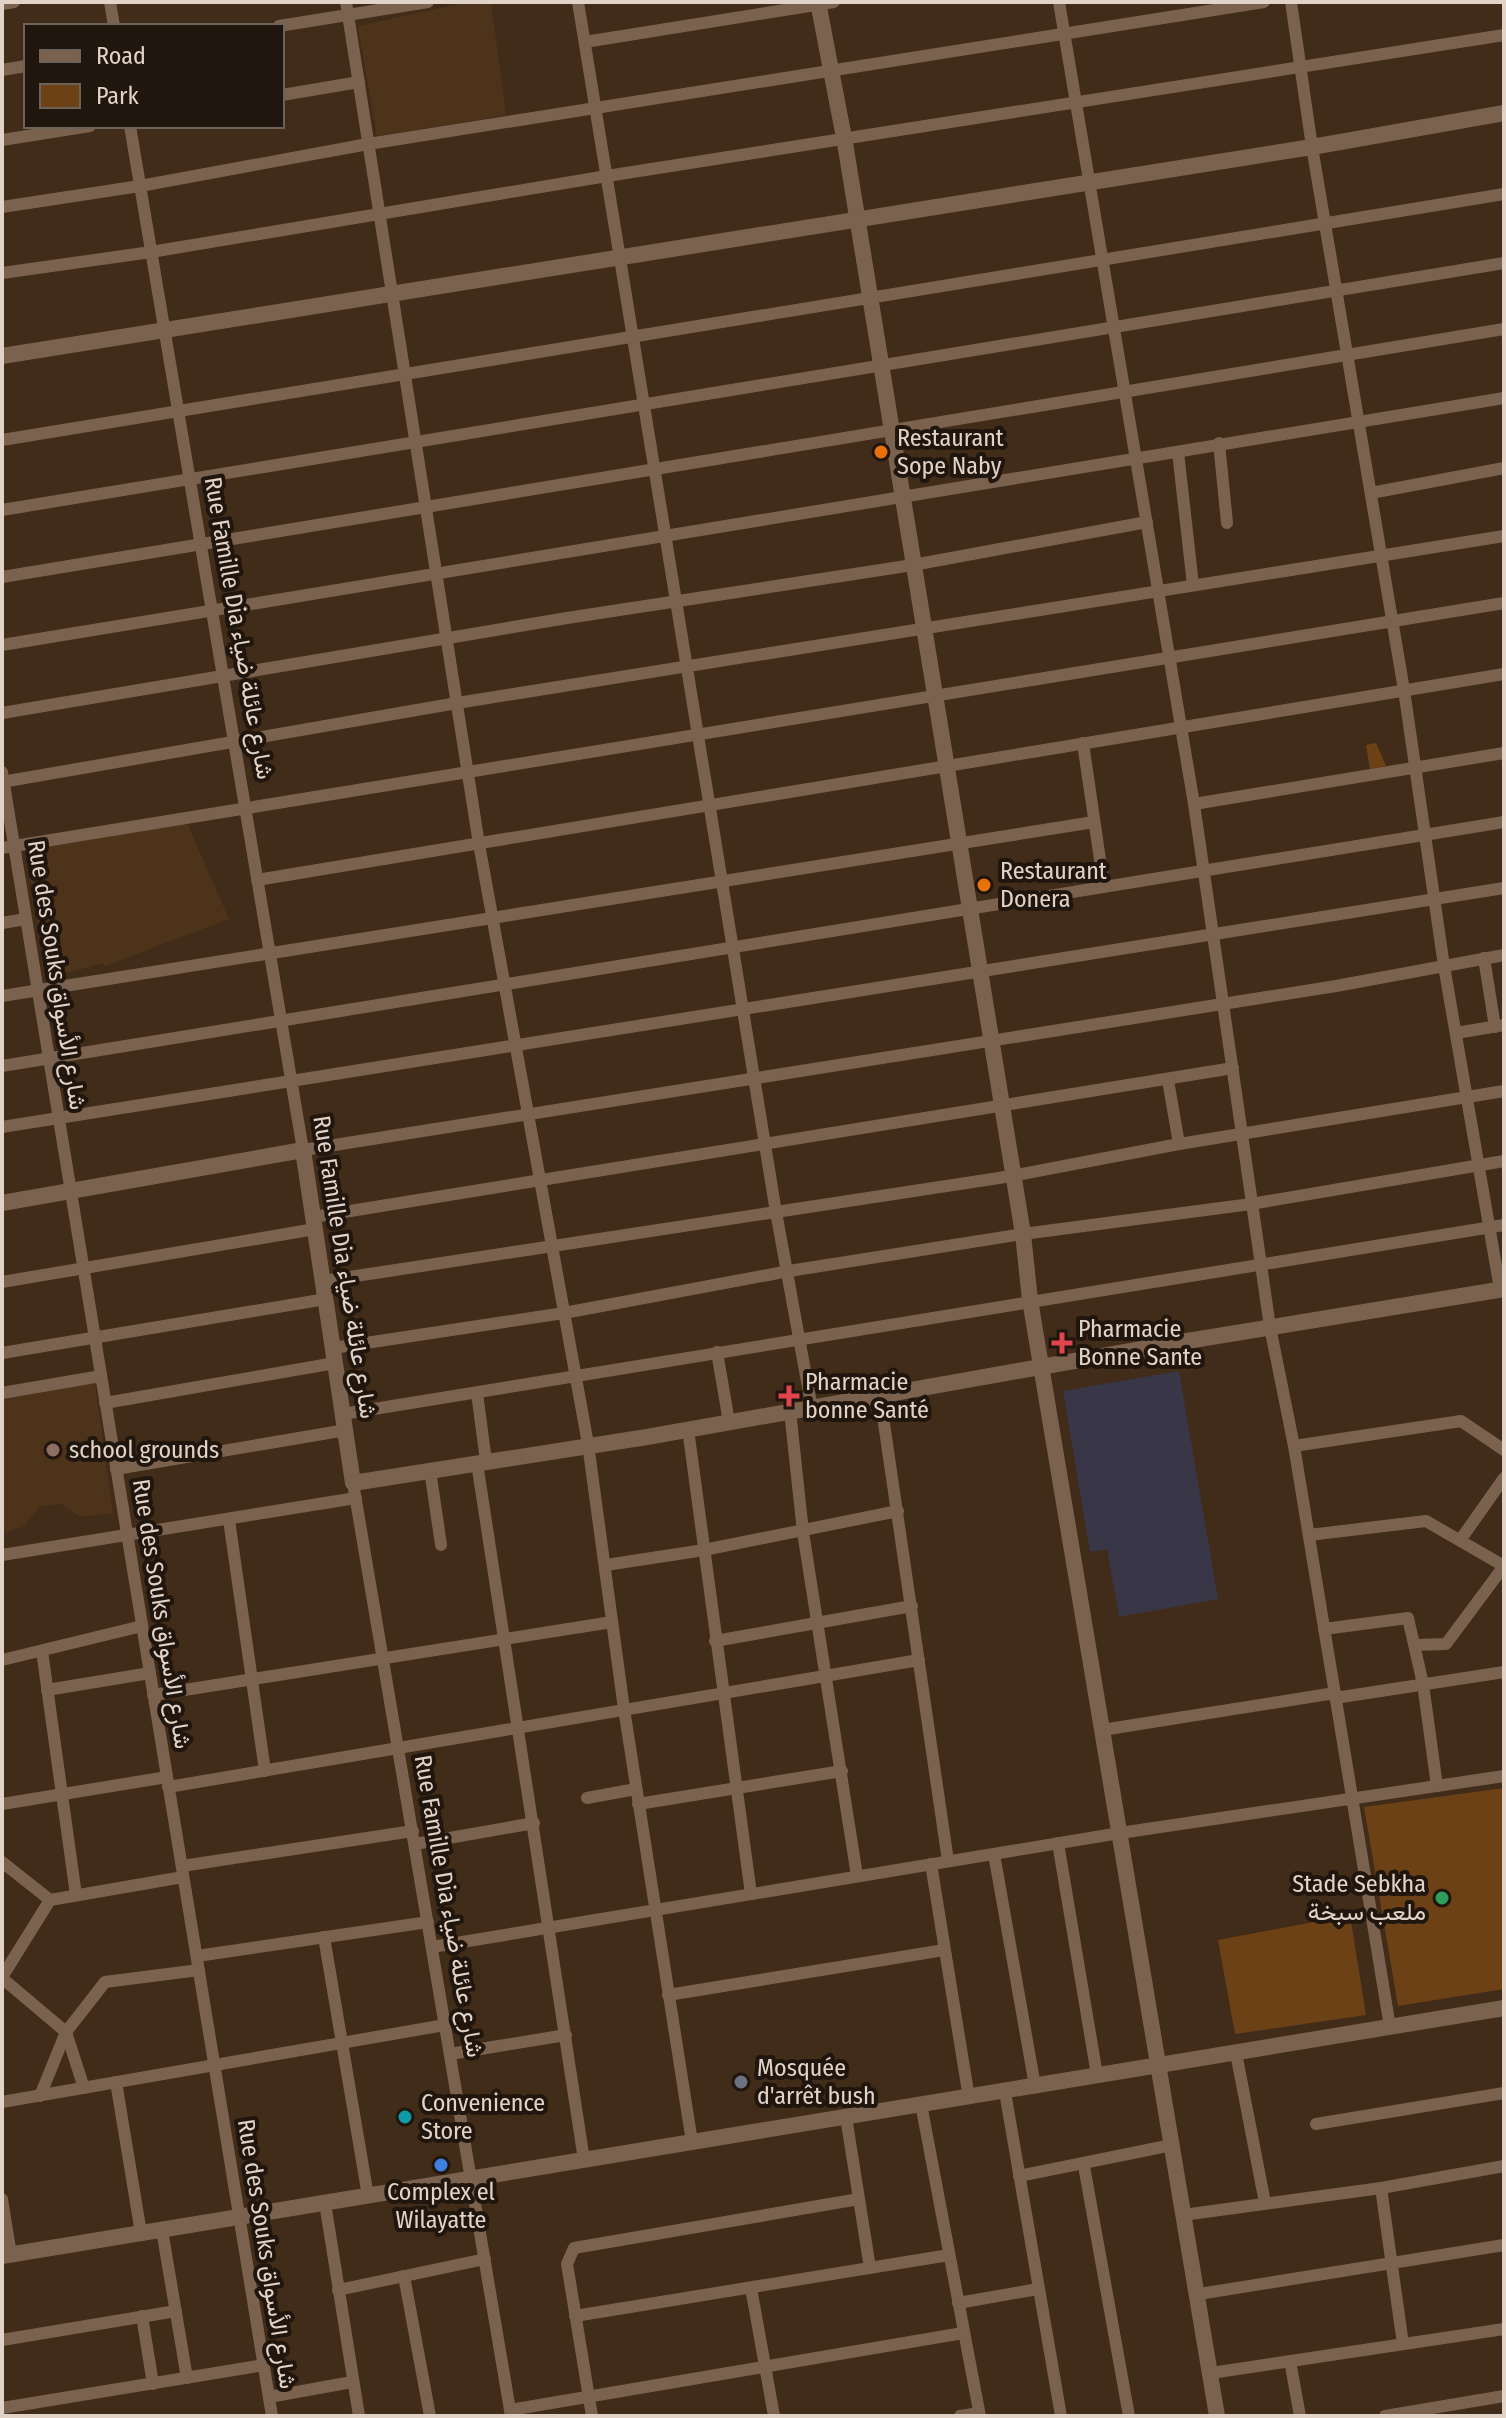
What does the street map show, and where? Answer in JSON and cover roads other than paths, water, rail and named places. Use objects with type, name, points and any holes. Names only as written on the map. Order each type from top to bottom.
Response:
[{"type":"street","points":[[2,4],[14,2]]},
{"type":"street","points":[[110,2],[114,24]]},
{"type":"street","points":[[284,25],[347,8],[428,2]]},
{"type":"street","points":[[578,2],[765,1146],[802,1339],[812,1409]]},
{"type":"street","points":[[1059,2],[1087,181],[1116,326],[1194,804],[1270,1327],[1294,1446],[1390,2027]]},
{"type":"street","points":[[2,207],[140,186],[368,144],[1064,35],[1199,7],[1264,2]]},
{"type":"street","points":[[2,1555],[229,1520],[430,1470],[812,1409],[1502,1289],[1444,966],[1404,690],[1312,147],[1291,2]]},
{"type":"street","points":[[585,42],[824,3],[869,299],[1023,1234],[1041,1368],[1183,2215],[1199,2294],[1217,2416]]},
{"type":"street","points":[[347,8],[479,844],[588,1444],[638,1804],[692,2142]]},
{"type":"street","points":[[2,273],[151,252],[607,176],[1504,35]]},
{"type":"street","points":[[2,70],[24,66]]},
{"type":"street","points":[[284,95],[359,82]]},
{"type":"street","points":[[2,356],[619,255],[1312,147],[1504,113]]},
{"type":"street","points":[[2,140],[77,128]]},
{"type":"street","name":"Rue Famille Dia شارع عائلة ضياء","points":[[130,128],[511,2413]]},
{"type":"street","points":[[2,440],[1327,226],[1504,194]]},
{"type":"street","points":[[2,510],[1504,263]]},
{"type":"street","points":[[2,577],[654,468],[1127,394],[1504,329]]},
{"type":"street","points":[[2,645],[1504,398]]},
{"type":"street","points":[[1219,443],[1227,523]]},
{"type":"street","points":[[1178,452],[1193,585]]},
{"type":"street","points":[[1371,493],[1504,468]]},
{"type":"street","points":[[2,713],[447,638],[913,565],[1147,522]]},
{"type":"street","points":[[3,779],[457,703],[1504,536]]},
{"type":"street","points":[[8,847],[934,697],[1170,655],[1393,623],[1504,603]]},
{"type":"street","points":[[257,880],[1504,674]]},
{"type":"street","points":[[1083,743],[1104,887]]},
{"type":"street","points":[[1194,804],[1504,753]]},
{"type":"street","name":"Rue des Souks شارع الأسواق","points":[[3,779],[8,847],[26,919],[272,2416]]},
{"type":"street","points":[[2,996],[1094,822]]},
{"type":"street","points":[[2,1066],[1504,822]]},
{"type":"street","points":[[2,1127],[743,1012],[1504,888]]},
{"type":"street","points":[[2,923],[26,919]]},
{"type":"street","points":[[2,1203],[303,1150],[1504,955]]},
{"type":"street","points":[[1456,1033],[1499,1026],[1484,958]]},
{"type":"street","points":[[2,1282],[540,1181],[1233,1068]]},
{"type":"street","points":[[1168,1080],[1179,1144]]},
{"type":"street","points":[[323,1281],[1012,1176],[1179,1144],[1504,1091]]},
{"type":"street","points":[[105,1403],[334,1356],[789,1271],[1023,1234],[1251,1204],[1504,1161]]},
{"type":"street","points":[[116,1469],[477,1393],[1261,1262],[1504,1225]]},
{"type":"street","points":[[2,1353],[326,1299]]},
{"type":"street","points":[[717,1352],[729,1422]]},
{"type":"street","points":[[2,1393],[101,1376]]},
{"type":"street","points":[[477,1393],[481,1462],[584,2160]]},
{"type":"street","points":[[880,1396],[948,1861]]},
{"type":"street","points":[[790,1411],[803,1532],[857,1876]]},
{"type":"street","points":[[1294,1446],[1461,1421],[1504,1450]]},
{"type":"street","points":[[688,1429],[751,1894]]},
{"type":"street","points":[[430,1470],[441,1545]]},
{"type":"street","points":[[1461,1539],[1504,1478]]},
{"type":"street","points":[[606,1565],[803,1532],[898,1511]]},
{"type":"street","points":[[229,1520],[265,1771]]},
{"type":"street","points":[[1309,1535],[1421,1520],[1461,1539],[1504,1566],[1446,1644],[1415,1645]]},
{"type":"street","points":[[715,1641],[912,1606]]},
{"type":"street","points":[[1324,1629],[1401,1616],[1411,1623],[1437,1786]]},
{"type":"street","points":[[153,1695],[612,1622]]},
{"type":"street","points":[[2,1660],[142,1626]]},
{"type":"street","points":[[42,1651],[76,1895]]},
{"type":"street","points":[[2,1804],[60,1793],[265,1771],[919,1660]]},
{"type":"street","points":[[1102,1730],[1504,1672]]},
{"type":"street","points":[[47,1690],[150,1673]]},
{"type":"street","points":[[638,1804],[842,1771]]},
{"type":"street","points":[[432,1947],[1120,1833],[1504,1776]]},
{"type":"street","points":[[587,1798],[636,1789]]},
{"type":"street","points":[[84,2088],[66,2032],[2,1978],[50,1900],[182,1871],[534,1823]]},
{"type":"street","points":[[1058,1843],[1097,2075]]},
{"type":"street","points":[[994,1854],[1035,2086]]},
{"type":"street","points":[[2,1862],[50,1900]]},
{"type":"street","points":[[931,1864],[969,2098]]},
{"type":"street","points":[[197,1956],[428,1922]]},
{"type":"street","points":[[324,1937],[368,2196]]},
{"type":"street","points":[[668,1995],[944,1950]]},
{"type":"street","points":[[40,2096],[66,2032],[111,1979],[199,1970]]},
{"type":"street","points":[[2,2199],[7,2256],[1504,2008]]},
{"type":"street","points":[[2,2102],[445,2025]]},
{"type":"street","points":[[450,2054],[566,2035]]},
{"type":"street","points":[[1236,2053],[1265,2203]]},
{"type":"street","points":[[116,2082],[141,2233]]},
{"type":"street","points":[[1005,2092],[1061,2416]]},
{"type":"street","points":[[1316,2124],[1504,2093]]},
{"type":"street","points":[[921,2104],[980,2414],[960,2416]]},
{"type":"street","points":[[846,2117],[870,2268]]},
{"type":"street","points":[[1019,2176],[1084,2166],[1172,2145]]},
{"type":"street","points":[[1084,2166],[1129,2416]]},
{"type":"street","points":[[1183,2215],[1381,2188],[1504,2166]]},
{"type":"street","points":[[1381,2188],[1403,2344]]},
{"type":"street","points":[[592,2416],[567,2264],[574,2248],[859,2199]]},
{"type":"street","points":[[325,2203],[359,2416]]},
{"type":"street","points":[[162,2230],[187,2378]]},
{"type":"street","points":[[1199,2294],[1504,2245]]},
{"type":"street","points":[[575,2316],[949,2255]]},
{"type":"street","points":[[338,2290],[485,2259]]},
{"type":"street","points":[[404,2276],[430,2416]]},
{"type":"street","points":[[751,2288],[774,2416]]},
{"type":"street","points":[[958,2303],[1038,2289]]},
{"type":"street","points":[[2,2340],[176,2311]]},
{"type":"street","points":[[142,2316],[153,2384]]},
{"type":"street","points":[[1211,2373],[1504,2329]]},
{"type":"street","points":[[511,2413],[963,2333]]},
{"type":"street","points":[[1290,2361],[1300,2416]]},
{"type":"street","points":[[2,2408],[264,2365]]},
{"type":"street","points":[[269,2397],[352,2382]]},
{"type":"street","points":[[1385,2416],[1504,2396]]},
{"type":"street","points":[[58,2400],[60,2416]]},
{"type":"place","name":"Restaurant Sope Naby","points":[[881,452]]},
{"type":"place","name":"Restaurant Donera","points":[[984,885]]},
{"type":"place","name":"Pharmacie Bonne Sante","points":[[1062,1343]]},
{"type":"place","name":"Pharmacie bonne Santé","points":[[789,1396]]},
{"type":"place","name":"school grounds","points":[[53,1450]]},
{"type":"place","name":"Stade Sebkha ملعب سبخة","points":[[1442,1898]]},
{"type":"place","name":"Mosquée d'arrêt bush","points":[[741,2082]]},
{"type":"place","name":"Convenience Store","points":[[405,2117]]},
{"type":"place","name":"Complex el Wilayatte","points":[[441,2165]]}]
